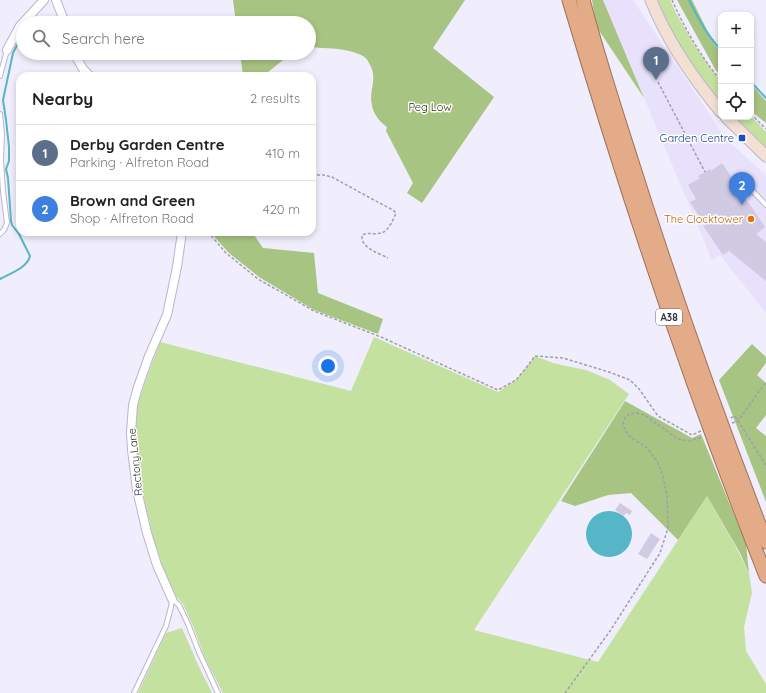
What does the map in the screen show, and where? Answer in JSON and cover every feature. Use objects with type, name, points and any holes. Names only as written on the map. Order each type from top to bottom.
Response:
[{"type":"highway","name":"A38","points":[[569,0],[622,174],[668,312],[718,452],[766,576]]},
{"type":"highway","name":"A38","points":[[582,0],[605,79],[681,312],[766,542]]},
{"type":"main road","points":[[651,0],[672,44],[692,75],[718,108]]},
{"type":"main road","points":[[729,120],[766,156]]},
{"type":"street","points":[[29,16],[44,0]]},
{"type":"street","points":[[38,7],[47,5],[55,6],[58,3],[63,16]]},
{"type":"street","points":[[7,50],[16,33]]},
{"type":"street","points":[[77,60],[86,72]]},
{"type":"street","name":"Rectory Lane","points":[[172,599],[155,557],[143,519],[134,468],[131,433],[133,406],[138,387],[149,356],[167,314],[177,267],[181,236]]},
{"type":"lane","points":[[0,76],[7,50]]},
{"type":"lane","points":[[0,114],[7,223],[4,230],[0,234]]},
{"type":"lane","points":[[747,185],[766,205]]},
{"type":"lane","points":[[134,693],[166,626],[172,599]]},
{"type":"lane","points":[[172,599],[179,606],[188,624],[201,658],[218,693]]},
{"type":"path","points":[[672,0],[700,53],[718,77]]},
{"type":"path","points":[[658,82],[705,172]]},
{"type":"path","points":[[754,117],[766,129]]},
{"type":"path","points":[[316,175],[324,175],[332,178],[396,213],[385,231],[380,234],[366,233],[362,235],[361,239],[368,247],[388,258]]},
{"type":"path","points":[[211,236],[226,253],[258,278],[314,311],[381,337],[498,390],[516,380],[535,356],[563,358],[630,380],[643,394],[658,416],[692,435],[702,431]]},
{"type":"path","points":[[732,423],[738,421],[766,382]]},
{"type":"path","points":[[565,693],[610,631],[660,553],[668,528],[667,495],[663,477],[657,461],[647,448],[629,436],[623,424],[625,418],[629,414],[636,413],[644,415],[678,439],[690,441],[704,436]]},
{"type":"path","points":[[731,418],[735,416],[766,465]]},
{"type":"shaded area","points":[[603,0],[633,0],[726,139],[766,175],[766,313],[720,255],[712,260]]},
{"type":"green space","name":"Peg Low","points":[[233,0],[465,0],[433,48],[494,97],[422,203],[407,193],[413,183],[386,131],[387,127],[375,115],[371,100],[373,74],[366,58],[355,52],[316,48],[316,16],[235,16]]},
{"type":"green space","points":[[592,0],[603,0],[644,98],[596,26]]},
{"type":"green space","points":[[657,0],[670,0],[693,43],[718,78],[718,100],[685,54],[670,28]]},
{"type":"green space","points":[[677,0],[692,0],[714,44],[718,49],[718,73]]},
{"type":"green space","points":[[241,60],[283,60],[268,72],[242,72]]},
{"type":"green space","points":[[754,87],[766,101],[766,123],[754,113]]},
{"type":"green space","points":[[754,119],[766,132],[766,151],[736,120]]},
{"type":"green space","points":[[214,236],[255,236],[263,248],[314,253],[318,293],[383,319],[378,334],[314,310],[259,277],[229,253]]},
{"type":"green space","points":[[374,337],[498,392],[516,380],[535,356],[553,363],[586,370],[610,380],[629,394],[474,630],[598,662],[707,496],[749,573],[752,593],[744,627],[746,651],[766,684],[766,693],[223,693],[205,658],[183,604],[175,595],[162,565],[154,542],[139,477],[131,421],[160,342],[351,391]]},
{"type":"green space","points":[[752,344],[766,357],[766,363],[757,375],[766,383],[766,415],[756,428],[766,436],[766,502],[719,380]]},
{"type":"green space","points":[[625,401],[692,438],[701,434],[746,544],[749,573],[740,553],[707,496],[678,540],[631,493],[608,495],[575,506],[561,501]]},
{"type":"green space","points":[[182,628],[212,693],[138,693],[166,633]]},
{"type":"water","points":[[604,511],[614,511],[622,515],[628,521],[632,529],[632,539],[628,547],[622,553],[614,557],[604,557],[596,553],[590,547],[586,539],[586,529],[590,521],[596,515]]},
{"type":"building","points":[[722,163],[765,227],[756,234],[766,242],[766,281],[729,251],[723,255],[703,226],[705,225],[690,202],[696,199],[688,185],[700,178],[698,176],[710,169],[711,171]]},
{"type":"building","points":[[620,503],[632,511],[630,515],[626,513],[624,516],[615,510]]},
{"type":"building","points":[[651,533],[660,539],[647,559],[638,554]]},
{"type":"waterway","points":[[689,0],[699,20],[719,48]]},
{"type":"waterway","points":[[16,47],[13,53],[3,100],[9,147],[9,161],[6,169],[11,221],[16,230]]},
{"type":"waterway","points":[[753,84],[766,98]]},
{"type":"waterway","points":[[0,279],[26,264],[30,256],[20,236]]},
{"type":"place","name":"Derby Garden Centre","points":[[656,80]]},
{"type":"place","name":"Garden Centre","points":[[742,138]]},
{"type":"place","name":"Brown and Green","points":[[742,205]]},
{"type":"place","name":"The Clocktower","points":[[751,219]]}]
